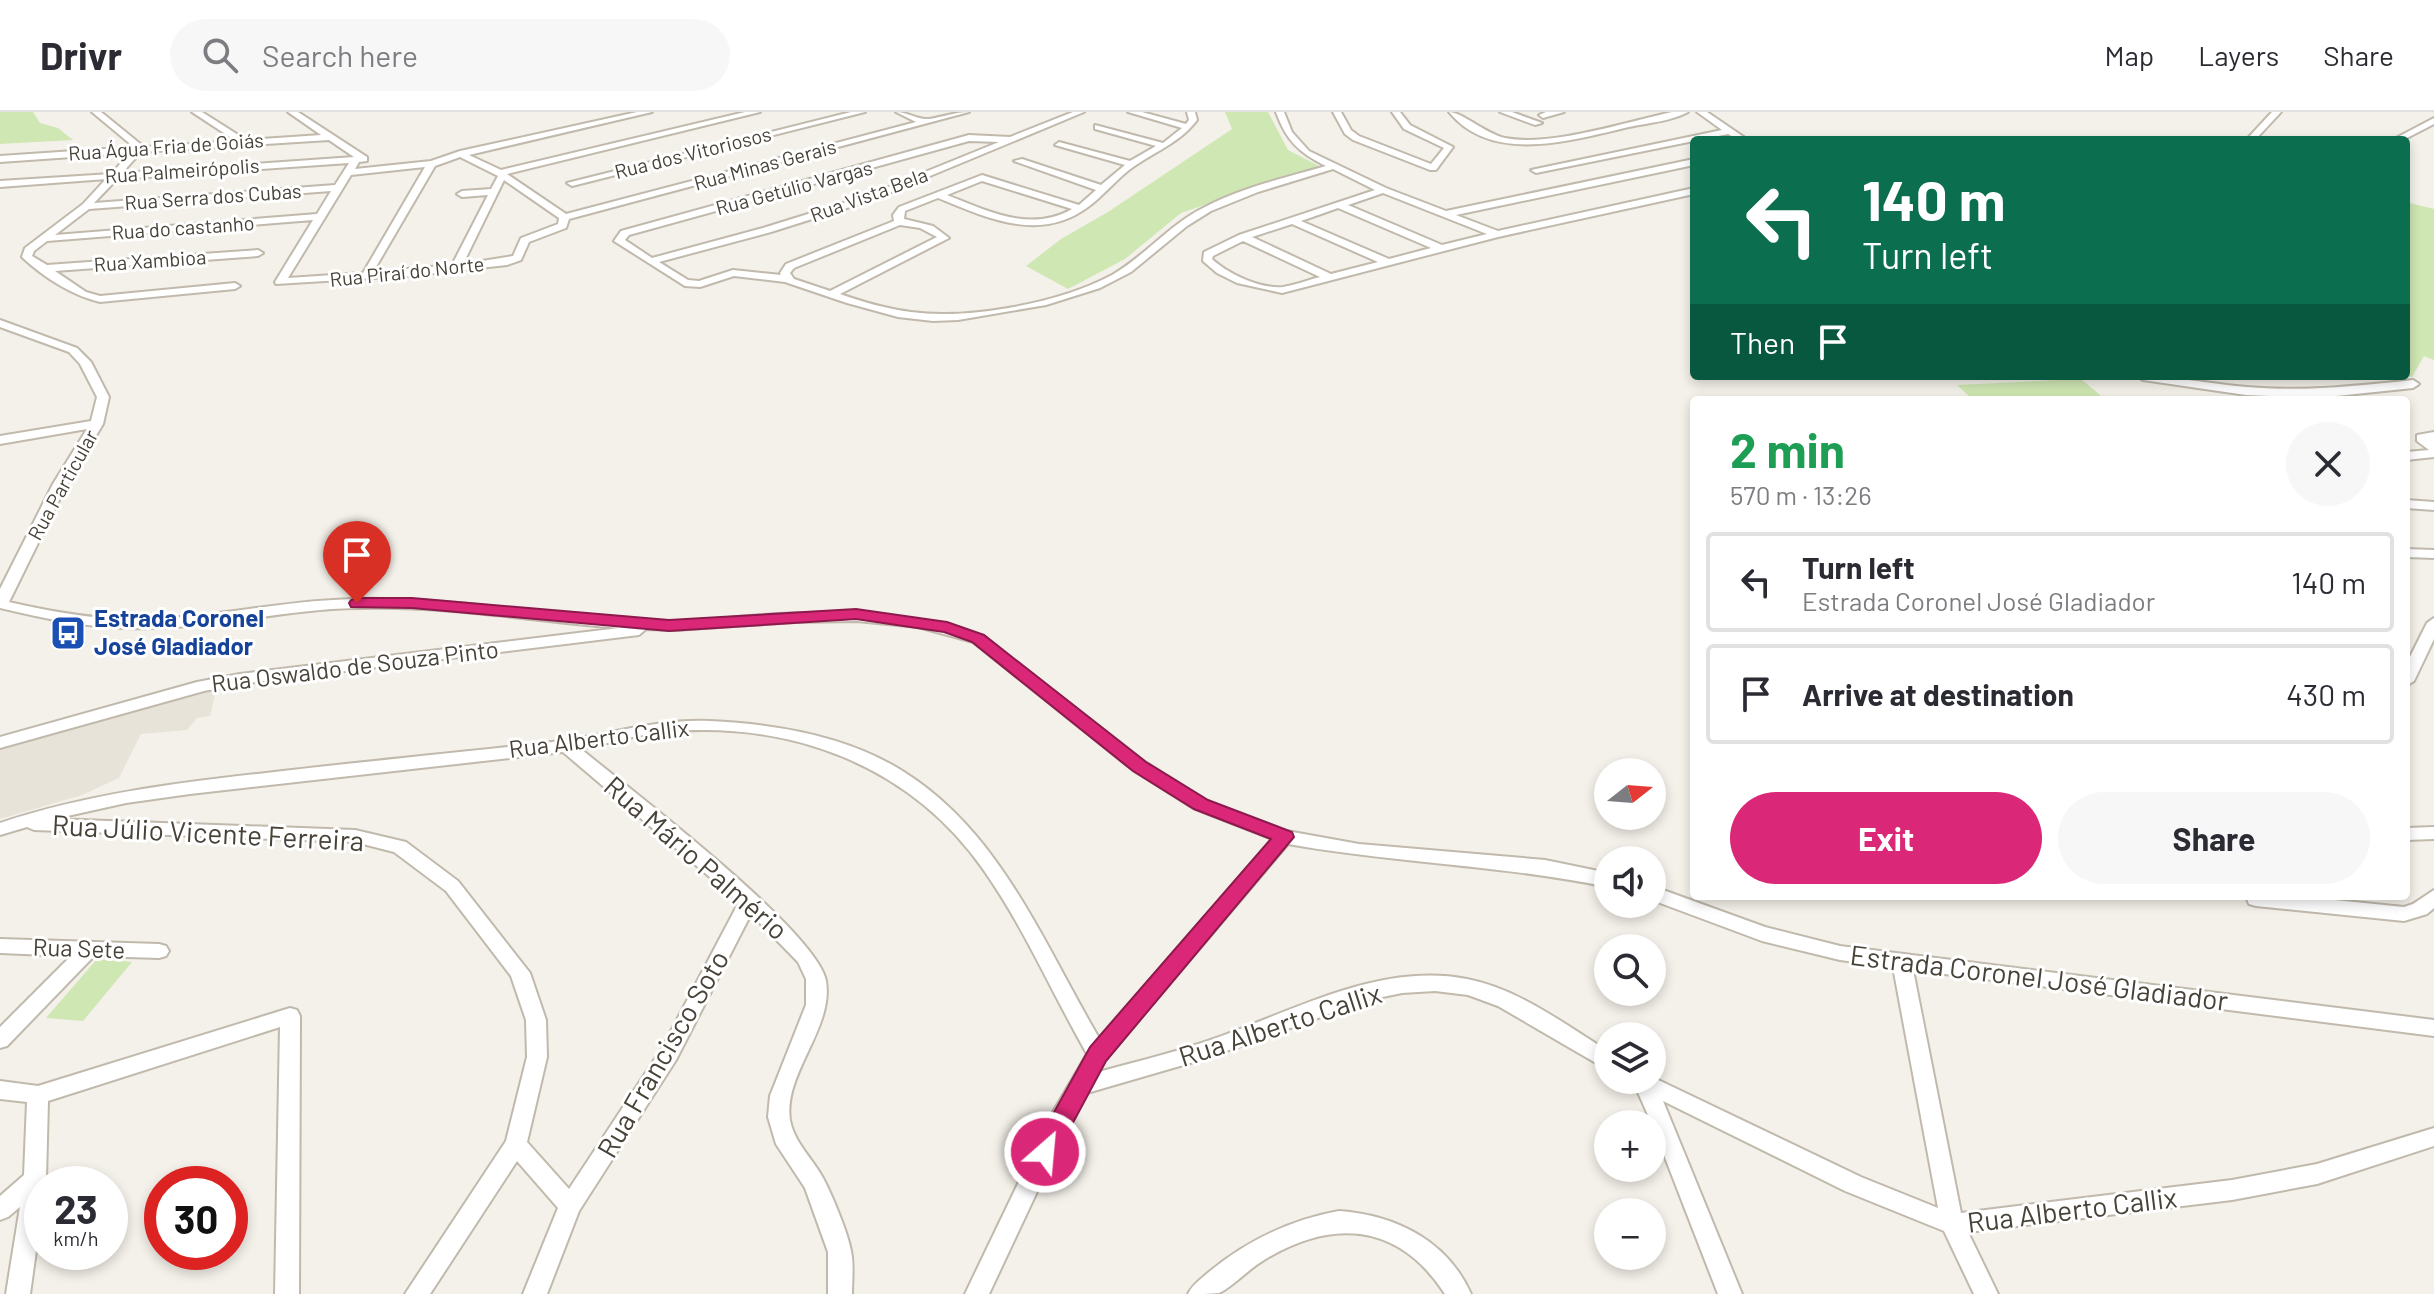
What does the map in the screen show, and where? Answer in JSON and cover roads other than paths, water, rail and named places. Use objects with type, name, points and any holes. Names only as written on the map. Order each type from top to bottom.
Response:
[{"type":"street","points":[[96,112],[140,148],[86,206],[49,238],[29,250],[27,257],[82,294],[100,299],[235,286]]},
{"type":"street","points":[[196,112],[242,141]]},
{"type":"street","points":[[292,112],[378,170]]},
{"type":"street","points":[[349,172],[432,164],[460,154],[648,112]]},
{"type":"street","points":[[501,174],[756,112]]},
{"type":"street","name":"Rua dos Vitoriosos","points":[[572,183],[861,112]]},
{"type":"street","points":[[900,112],[925,123]]},
{"type":"street","name":"Rua Minas Gerais","points":[[517,258],[525,240],[563,226],[564,217],[965,112]]},
{"type":"street","name":"Rua Vista Bela","points":[[651,261],[767,230],[869,198],[1010,140],[1055,118],[1080,112]]},
{"type":"street","points":[[1121,117],[1132,112],[1188,127]]},
{"type":"street","points":[[938,195],[1007,221],[1029,225],[1049,222],[1080,208],[1132,164],[1165,146],[1188,127],[1193,120],[1191,112]]},
{"type":"street","points":[[1280,112],[1288,133],[1300,147],[1383,190],[1497,234]]},
{"type":"street","points":[[1337,112],[1346,130],[1356,138],[1433,168],[1449,147],[1407,127],[1396,112]]},
{"type":"street","points":[[1453,112],[1471,128],[1507,141],[1534,142],[1684,112]]},
{"type":"street","points":[[1504,112],[1542,117],[1560,112]]},
{"type":"street","points":[[1701,112],[1737,136]]},
{"type":"street","points":[[2254,136],[2277,112]]},
{"type":"street","points":[[2404,136],[2434,119],[2426,112]]},
{"type":"street","points":[[1534,142],[1542,117]]},
{"type":"street","points":[[1110,122],[1098,127],[1165,146]]},
{"type":"street","points":[[1704,136],[1729,131]]},
{"type":"street","name":"Rua Água Fria de Goiás","points":[[0,159],[331,137]]},
{"type":"street","name":"Rua Getúlio Vargas","points":[[651,261],[622,245],[619,241],[625,233],[969,138],[1010,140]]},
{"type":"street","points":[[1536,170],[1690,139]]},
{"type":"street","points":[[1059,145],[1132,164]]},
{"type":"street","points":[[812,152],[825,159]]},
{"type":"street","points":[[460,154],[501,174],[564,217]]},
{"type":"street","points":[[318,217],[360,159]]},
{"type":"street","name":"Rua Palmeirópolis","points":[[0,184],[360,159]]},
{"type":"street","points":[[1019,161],[1103,189]]},
{"type":"street","points":[[1444,214],[1690,163]]},
{"type":"street","points":[[366,276],[432,164]]},
{"type":"street","points":[[838,166],[851,173]]},
{"type":"street","points":[[651,261],[692,285],[733,273],[786,279],[905,315],[925,317],[1013,307],[1073,294],[1114,278],[1207,209],[1335,166]]},
{"type":"street","points":[[456,268],[501,174]]},
{"type":"street","points":[[899,222],[902,209],[982,178],[1080,208]]},
{"type":"street","name":"Rua Serra dos Cubas","points":[[86,206],[339,188]]},
{"type":"street","points":[[1383,190],[1243,237],[1208,254],[1208,262],[1271,290],[1497,234],[1690,192]]},
{"type":"street","points":[[462,194],[493,192]]},
{"type":"street","points":[[1337,204],[1442,249]]},
{"type":"street","name":"Rua Piraí do Norte","points":[[318,217],[280,282],[456,268],[517,258]]},
{"type":"street","name":"Rua do castanho","points":[[49,238],[318,217]]},
{"type":"street","points":[[1291,220],[1385,261]]},
{"type":"street","points":[[786,279],[785,273],[790,266],[899,222],[918,224],[940,233],[944,238],[832,294]]},
{"type":"street","points":[[1243,237],[1329,277]]},
{"type":"street","name":"Rua Xambioa","points":[[41,269],[258,253]]},
{"type":"street","name":"Rua Particular","points":[[0,323],[59,343],[85,362],[103,397],[97,424],[60,484],[0,604]]},
{"type":"street","points":[[2170,380],[2246,391],[2336,395],[2413,384]]},
{"type":"street","points":[[2230,396],[2246,391]]},
{"type":"street","points":[[0,440],[97,424]]},
{"type":"street","points":[[2410,455],[2434,450],[2427,437]]},
{"type":"street","points":[[2410,504],[2434,506]]},
{"type":"street","points":[[2410,553],[2434,554]]},
{"type":"street","points":[[0,604],[60,618],[126,624],[285,607],[412,603],[669,626],[856,614],[947,627],[978,639],[1139,766],[1201,805],[1284,837],[1359,850],[1545,867],[1594,877]]},
{"type":"street","points":[[0,618],[24,610]]},
{"type":"street","points":[[509,648],[526,615]]},
{"type":"street","points":[[2410,673],[2434,623]]},
{"type":"street","name":"Rua Oswaldo de Souza Pinto","points":[[0,743],[203,686],[240,679],[669,626]]},
{"type":"street","name":"Rua Alberto Callix","points":[[7,826],[132,795],[566,745],[654,728],[751,729],[827,745],[898,775],[971,838],[1008,890],[1065,1001],[1098,1054]]},
{"type":"street","name":"Rua Mário Palmério","points":[[566,745],[750,899],[805,957],[816,979],[816,1005],[781,1096],[779,1117],[784,1137],[814,1183],[840,1252],[840,1294]]},
{"type":"street","name":"Rua Júlio Vicente Ferreira","points":[[7,826],[355,836],[400,847],[452,886],[520,973],[536,1020],[537,1057],[516,1144],[417,1294]]},
{"type":"street","points":[[2410,834],[2434,833]]},
{"type":"street","points":[[977,1294],[1058,1124],[1098,1054],[1284,837]]},
{"type":"street","points":[[2266,900],[2404,914],[2420,909],[2434,897]]},
{"type":"street","name":"Estrada Coronel José Gladiador","points":[[1666,898],[1762,934],[1840,953],[2434,1028]]},
{"type":"street","name":"Rua Francisco Soto","points":[[570,1206],[669,1054],[750,899]]},
{"type":"street","name":"Rua Sete","points":[[0,946],[159,951]]},
{"type":"street","points":[[0,1040],[89,949]]},
{"type":"street","points":[[1902,962],[1952,1224],[1986,1294]]},
{"type":"street","name":"Rua Alberto Callix","points":[[1080,1086],[1204,1051],[1327,1005],[1417,984],[1467,987],[1523,1010],[1594,1053]]},
{"type":"street","points":[[0,1090],[38,1095],[290,1016],[287,1294]]},
{"type":"street","points":[[1647,1094],[1730,1294]]},
{"type":"street","name":"Rua Alberto Callix","points":[[1666,1094],[1853,1184],[1952,1224],[2232,1190],[2317,1174],[2434,1137]]},
{"type":"street","points":[[35,1166],[38,1095]]},
{"type":"street","points":[[516,1144],[570,1206],[535,1294]]},
{"type":"street","points":[[0,1210],[24,1189]]},
{"type":"street","points":[[1200,1294],[1221,1275],[1284,1234],[1318,1223],[1341,1221],[1388,1227],[1431,1256],[1459,1294]]},
{"type":"street","points":[[18,1294],[24,1253]]},
{"type":"place","name":"Estrada Coronel José Gladiador","points":[[68,633]]}]
